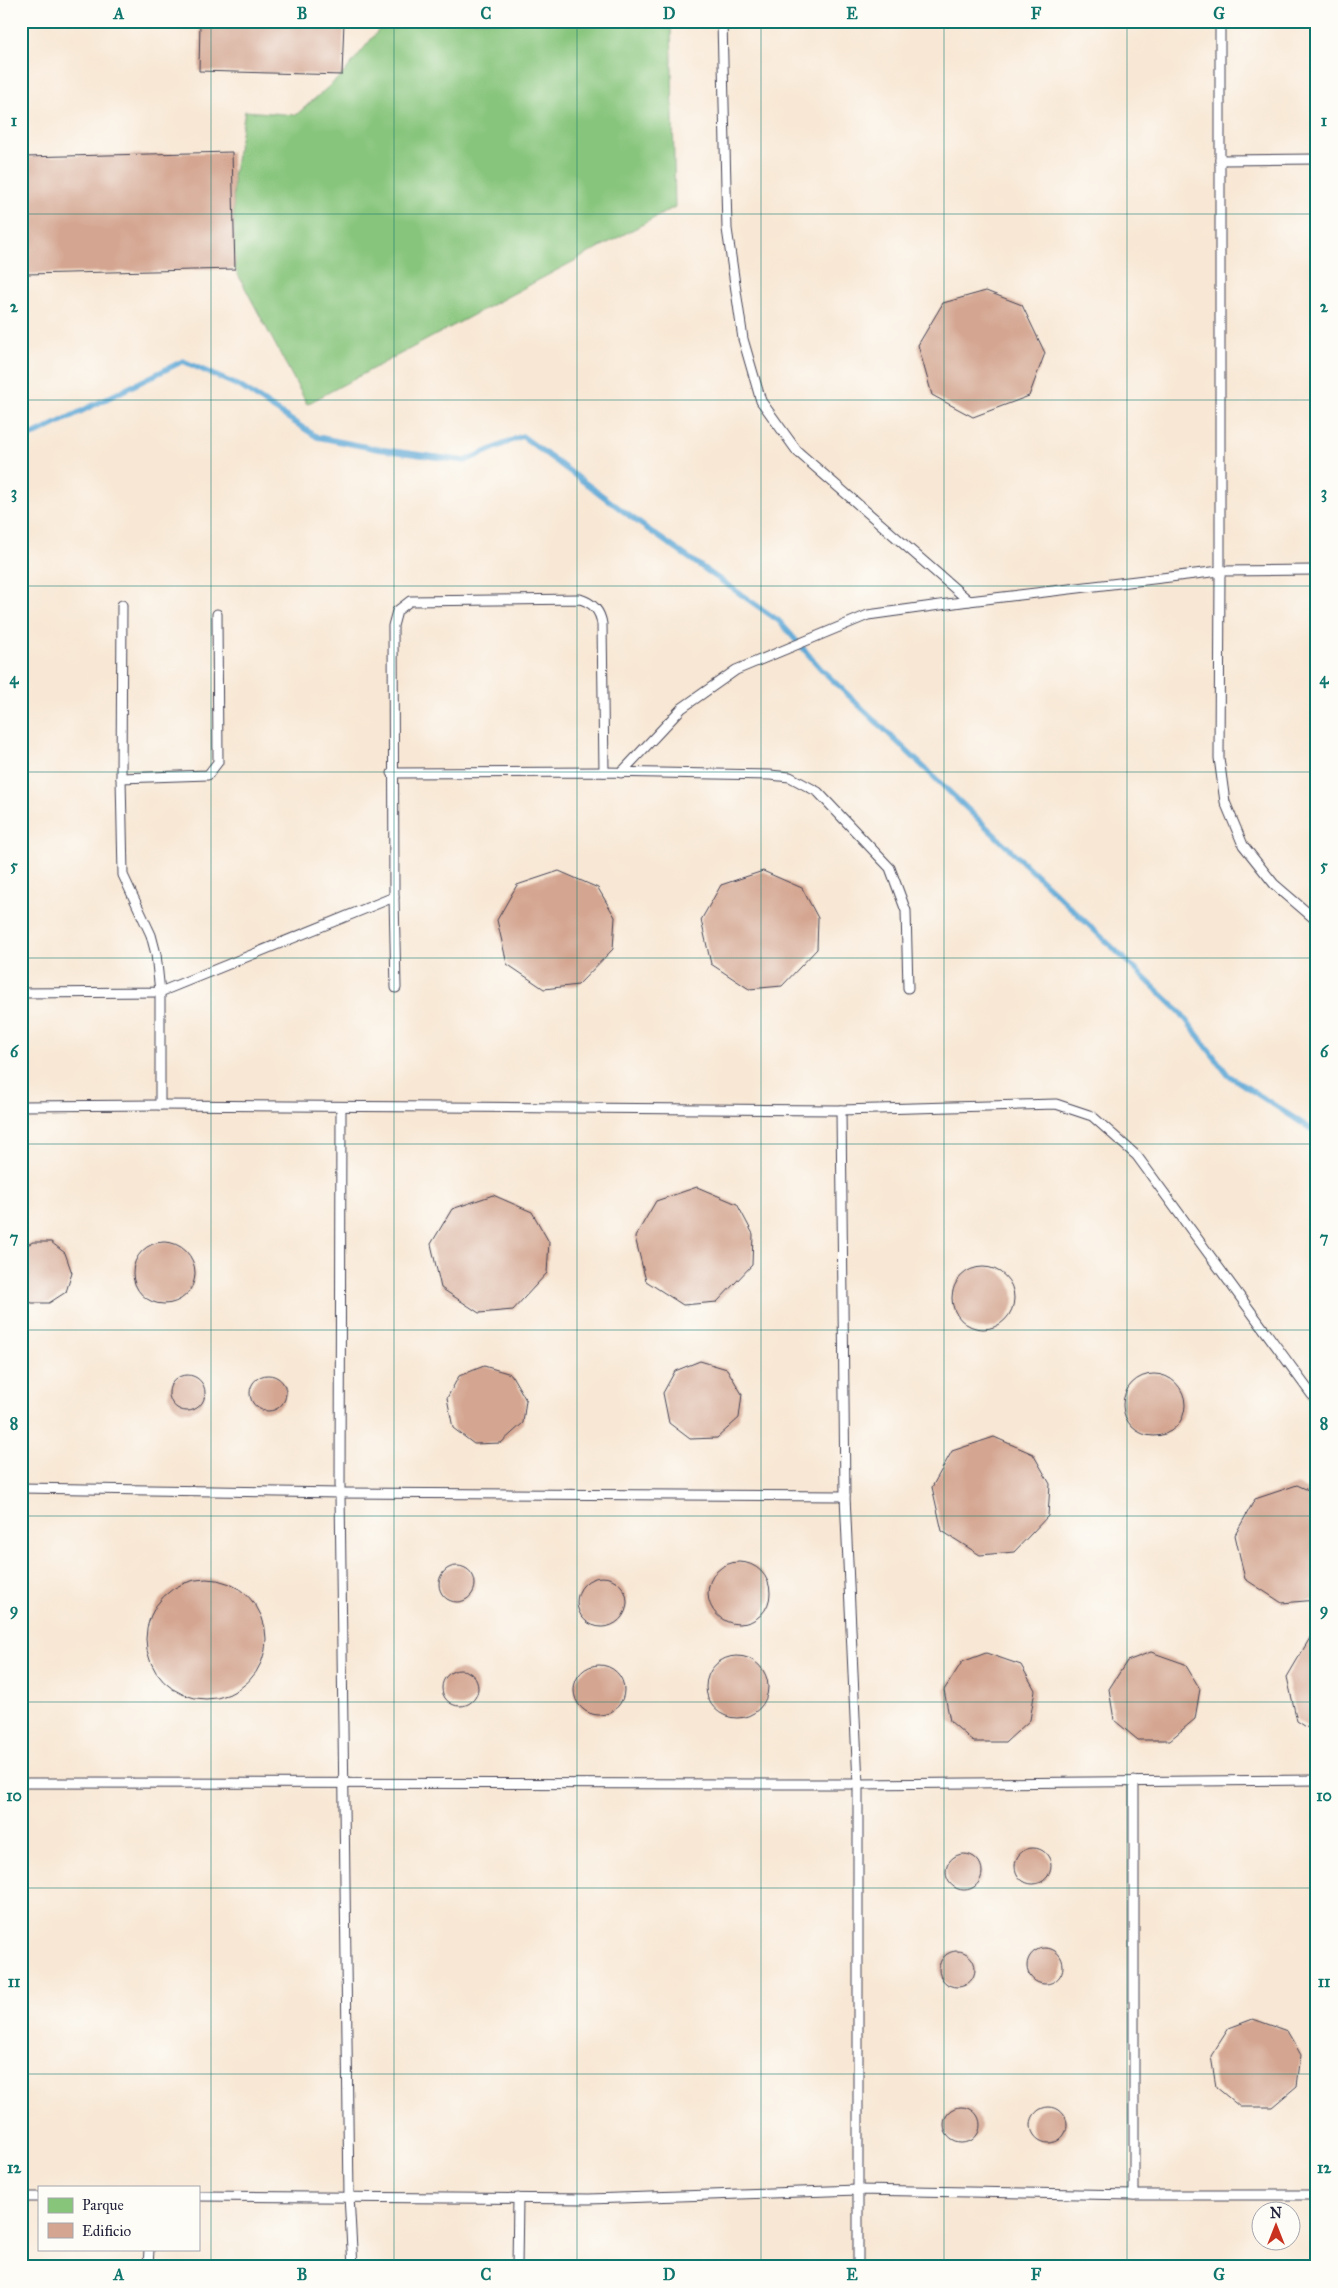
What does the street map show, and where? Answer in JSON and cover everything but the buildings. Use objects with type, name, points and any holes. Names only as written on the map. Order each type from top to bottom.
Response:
[{"type":"lane","points":[[722,21],[727,229],[743,339],[762,401],[797,451],[969,601]]},
{"type":"lane","points":[[1220,21],[1219,758],[1224,802],[1243,845],[1274,884],[1317,921]]},
{"type":"lane","points":[[1220,160],[1317,159]]},
{"type":"lane","points":[[621,773],[682,708],[736,670],[868,615],[1220,571],[1317,570]]},
{"type":"lane","points":[[396,988],[392,773],[394,618],[402,604],[418,599],[580,599],[593,605],[601,617],[602,624],[604,772]]},
{"type":"lane","points":[[122,605],[121,778],[123,875],[151,935],[156,954],[160,992],[160,1105]]},
{"type":"lane","points":[[121,778],[208,776],[218,762],[217,614]]},
{"type":"lane","points":[[392,773],[604,772],[790,777],[818,792],[890,868],[906,911],[908,988]]},
{"type":"lane","points":[[21,993],[160,992],[394,897]]},
{"type":"lane","points":[[21,1106],[160,1105],[841,1110],[1056,1104],[1092,1116],[1137,1156],[1312,1395],[1317,1398]]},
{"type":"lane","points":[[341,1107],[340,1493],[349,2196],[353,2267]]},
{"type":"lane","points":[[841,1110],[845,1496],[858,1784],[858,2267]]},
{"type":"lane","points":[[21,1488],[340,1493],[845,1496]]},
{"type":"lane","points":[[21,1783],[858,1784],[1317,1780]]},
{"type":"lane","points":[[1134,1781],[1134,2196]]},
{"type":"lane","points":[[200,2196],[589,2199],[858,2190],[1134,2196],[1317,2195]]},
{"type":"lane","points":[[21,2197],[38,2197]]},
{"type":"lane","points":[[517,2267],[518,2198]]},
{"type":"lane","points":[[148,2267],[149,2250]]},
{"type":"green space","points":[[386,21],[671,21],[675,207],[307,404],[235,269],[233,177],[245,111],[296,115],[342,75]]},
{"type":"waterway","points":[[21,441],[183,361],[241,387],[317,437],[377,449],[465,461],[522,436],[646,528],[779,621],[822,670],[1181,1013],[1228,1075],[1317,1133]]}]
